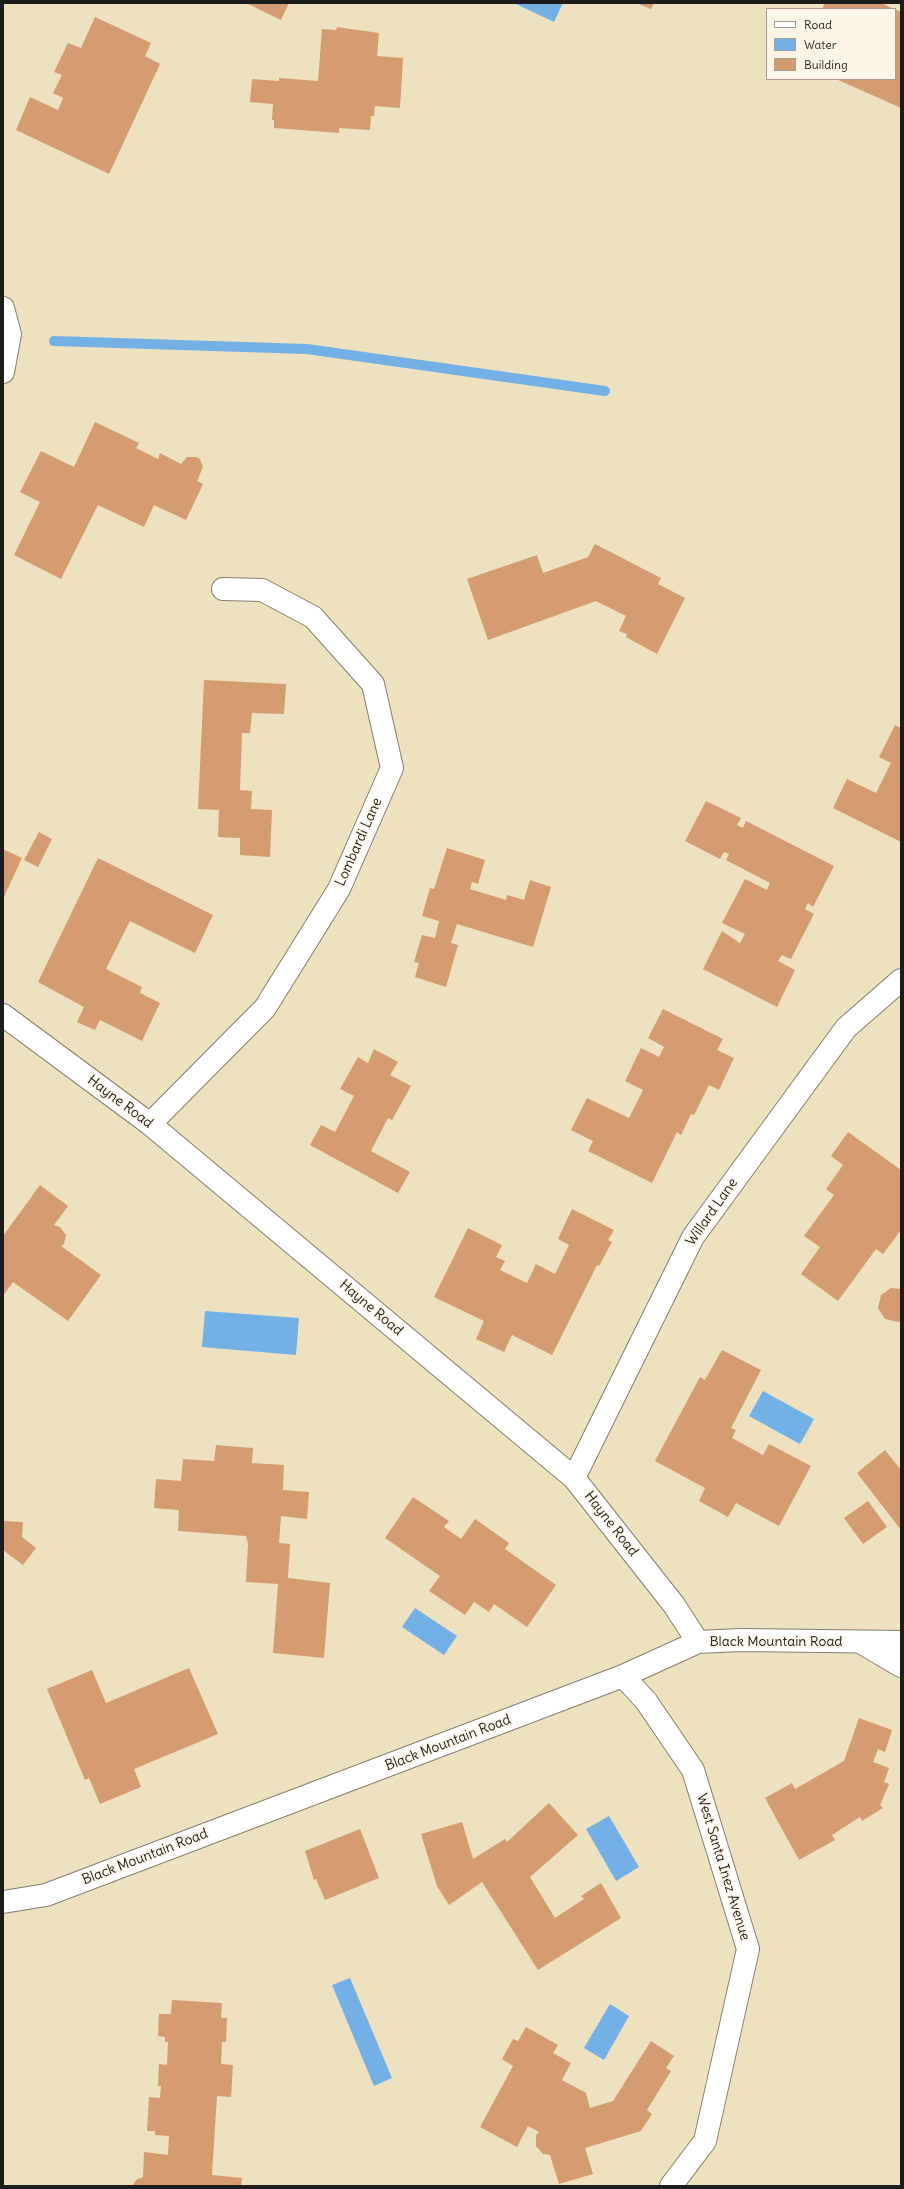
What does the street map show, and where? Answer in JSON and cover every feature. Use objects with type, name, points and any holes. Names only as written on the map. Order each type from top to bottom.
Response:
[{"type":"street","points":[[3,308],[10,334],[3,372]]},
{"type":"street","name":"Lombardi Lane","points":[[150,1124],[265,1008],[339,889],[392,768],[373,684],[313,617],[262,590],[222,589]]},
{"type":"street","name":"Willard Lane","points":[[574,1478],[693,1237],[846,1028],[901,980]]},
{"type":"street","name":"Hayne Road","points":[[3,1014],[150,1124],[574,1478],[674,1605],[698,1642]]},
{"type":"street","name":"Black Mountain Road","points":[[3,1902],[46,1895],[623,1676],[698,1642],[741,1640],[901,1642]]},
{"type":"street","points":[[861,1642],[901,1666]]},
{"type":"street","name":"West Santa Inez Avenue","points":[[623,1676],[646,1701],[693,1770],[748,1949],[705,2141],[671,2186]]},
{"type":"water","points":[[514,3],[563,3],[554,22]]},
{"type":"water","points":[[205,1311],[299,1318],[296,1355],[202,1347]]},
{"type":"water","points":[[763,1391],[814,1419],[800,1444],[749,1416]]},
{"type":"water","points":[[415,1608],[457,1636],[444,1655],[402,1627]]},
{"type":"water","points":[[609,1816],[639,1867],[616,1881],[586,1829]]},
{"type":"water","points":[[350,1978],[392,2078],[374,2086],[332,1985]]},
{"type":"water","points":[[610,2004],[629,2016],[604,2060],[584,2048]]},
{"type":"building","points":[[246,3],[289,3],[281,20]]},
{"type":"building","points":[[636,3],[654,3],[651,9]]},
{"type":"building","points":[[825,3],[881,3],[892,8],[822,8]]},
{"type":"building","points":[[896,10],[901,12],[901,108],[838,80],[896,80]]},
{"type":"building","points":[[95,17],[151,43],[145,56],[160,64],[109,174],[16,130],[30,97],[58,110],[63,98],[53,93],[62,75],[54,72],[68,43],[81,48]]},
{"type":"building","points":[[337,27],[379,33],[377,56],[403,58],[400,108],[375,106],[374,116],[371,116],[370,130],[339,128],[339,133],[274,128],[274,120],[272,120],[273,104],[250,102],[252,79],[279,81],[279,78],[318,81],[322,29],[336,30]]},
{"type":"building","points":[[95,422],[139,443],[136,448],[158,459],[160,453],[181,464],[187,457],[196,457],[200,459],[203,467],[197,481],[203,484],[186,520],[154,505],[144,527],[98,505],[61,579],[14,555],[40,502],[20,492],[41,451],[74,467]]},
{"type":"building","points":[[595,544],[661,578],[658,584],[685,598],[657,654],[626,637],[627,634],[619,631],[626,616],[596,601],[488,640],[467,579],[537,555],[543,573],[588,557]]},
{"type":"building","points":[[204,680],[286,684],[284,714],[252,713],[250,733],[242,733],[240,790],[252,791],[251,809],[272,810],[270,857],[240,855],[240,838],[218,837],[219,810],[198,809]]},
{"type":"building","points":[[895,725],[901,728],[901,842],[833,808],[847,779],[876,793],[891,763],[879,757]]},
{"type":"building","points":[[706,801],[741,818],[737,825],[743,828],[746,821],[834,866],[813,907],[808,903],[805,909],[814,914],[791,959],[782,955],[778,961],[795,970],[777,1007],[703,969],[722,931],[740,943],[745,934],[722,923],[745,879],[767,890],[770,883],[726,860],[729,854],[724,852],[720,859],[685,841]]},
{"type":"building","points":[[39,832],[52,839],[38,867],[24,860]]},
{"type":"building","points":[[447,848],[485,860],[478,884],[472,882],[470,889],[506,900],[507,895],[524,900],[530,880],[551,887],[533,947],[457,924],[451,943],[458,945],[446,987],[415,977],[419,963],[414,962],[422,935],[435,938],[439,921],[422,916],[430,888],[434,889]]},
{"type":"building","points":[[3,849],[22,858],[3,899]]},
{"type":"building","points":[[98,858],[213,915],[195,953],[130,921],[106,969],[142,987],[140,993],[160,1003],[142,1041],[100,1020],[95,1030],[77,1022],[84,1007],[38,982]]},
{"type":"building","points":[[663,1009],[723,1039],[717,1050],[734,1058],[719,1090],[709,1085],[694,1115],[691,1114],[681,1135],[677,1132],[652,1183],[588,1151],[593,1141],[571,1130],[587,1098],[629,1118],[643,1090],[625,1081],[641,1048],[659,1057],[664,1047],[648,1038]]},
{"type":"building","points":[[374,1049],[398,1062],[390,1075],[411,1086],[392,1120],[388,1118],[371,1151],[410,1172],[398,1193],[310,1145],[321,1125],[335,1132],[354,1096],[340,1089],[358,1057],[368,1063]]},
{"type":"building","points":[[848,1132],[901,1170],[901,1230],[883,1254],[876,1249],[838,1301],[801,1274],[820,1247],[804,1236],[834,1195],[826,1189],[843,1165],[831,1156]]},
{"type":"building","points":[[40,1185],[68,1206],[54,1225],[60,1227],[66,1235],[64,1244],[61,1246],[101,1275],[68,1321],[13,1282],[3,1296],[3,1236]]},
{"type":"building","points":[[572,1209],[614,1230],[608,1240],[612,1242],[599,1266],[597,1265],[552,1355],[512,1335],[504,1352],[476,1339],[484,1321],[434,1297],[468,1228],[502,1245],[496,1257],[505,1261],[500,1270],[527,1283],[536,1264],[555,1274],[569,1245],[558,1239]]},
{"type":"building","points":[[891,1288],[901,1289],[901,1321],[898,1322],[885,1319],[878,1308],[881,1295]]},
{"type":"building","points":[[722,1350],[761,1370],[731,1428],[736,1430],[732,1438],[763,1455],[769,1444],[811,1466],[779,1526],[736,1503],[728,1517],[699,1501],[705,1488],[655,1461],[700,1377],[705,1380]]},
{"type":"building","points":[[216,1445],[253,1448],[252,1463],[284,1465],[283,1490],[309,1492],[307,1519],[281,1516],[279,1543],[290,1544],[288,1578],[330,1583],[324,1658],[273,1653],[278,1584],[246,1582],[248,1544],[246,1536],[178,1531],[179,1510],[154,1508],[156,1479],[181,1481],[183,1459],[214,1461]]},
{"type":"building","points":[[885,1450],[901,1470],[901,1530],[857,1473]]},
{"type":"building","points":[[413,1497],[449,1521],[444,1527],[461,1539],[475,1519],[509,1543],[505,1549],[556,1585],[527,1627],[494,1604],[489,1612],[474,1602],[465,1615],[429,1591],[440,1576],[385,1538]]},
{"type":"building","points":[[868,1501],[887,1527],[863,1544],[844,1518]]},
{"type":"building","points":[[3,1521],[23,1522],[22,1537],[36,1548],[23,1565],[3,1550]]},
{"type":"building","points":[[189,1668],[218,1734],[134,1769],[141,1787],[100,1804],[89,1778],[85,1780],[47,1689],[92,1670],[106,1703]]},
{"type":"building","points":[[859,1718],[892,1730],[885,1752],[878,1749],[873,1762],[889,1768],[884,1782],[889,1784],[880,1805],[883,1808],[862,1821],[860,1817],[832,1835],[835,1840],[799,1860],[765,1798],[792,1783],[795,1789],[844,1761]]},
{"type":"building","points":[[549,1803],[578,1835],[530,1877],[555,1918],[584,1899],[581,1896],[601,1883],[621,1918],[538,1970],[482,1882],[449,1905],[437,1886],[421,1834],[462,1822],[473,1859],[505,1839],[507,1842]]},
{"type":"building","points":[[360,1829],[379,1878],[325,1900],[316,1879],[314,1880],[305,1851]]},
{"type":"building","points":[[172,2000],[222,2003],[221,2018],[227,2018],[226,2042],[222,2042],[221,2064],[233,2065],[231,2097],[217,2096],[212,2175],[242,2178],[241,2186],[132,2186],[136,2180],[143,2177],[144,2152],[168,2155],[169,2136],[155,2135],[155,2131],[147,2131],[149,2097],[160,2098],[161,2086],[158,2086],[159,2064],[167,2065],[168,2042],[165,2042],[165,2037],[158,2036],[159,2014],[171,2014]]},
{"type":"building","points":[[526,2027],[558,2045],[553,2053],[571,2063],[562,2080],[586,2093],[590,2108],[613,2101],[651,2041],[674,2056],[666,2068],[671,2071],[647,2110],[652,2114],[641,2131],[585,2148],[593,2174],[559,2184],[550,2155],[543,2154],[536,2146],[536,2135],[539,2132],[528,2126],[517,2147],[480,2127],[513,2066],[502,2059],[513,2039],[518,2041]]},
{"type":"waterway","points":[[54,341],[307,349],[605,391]]}]
